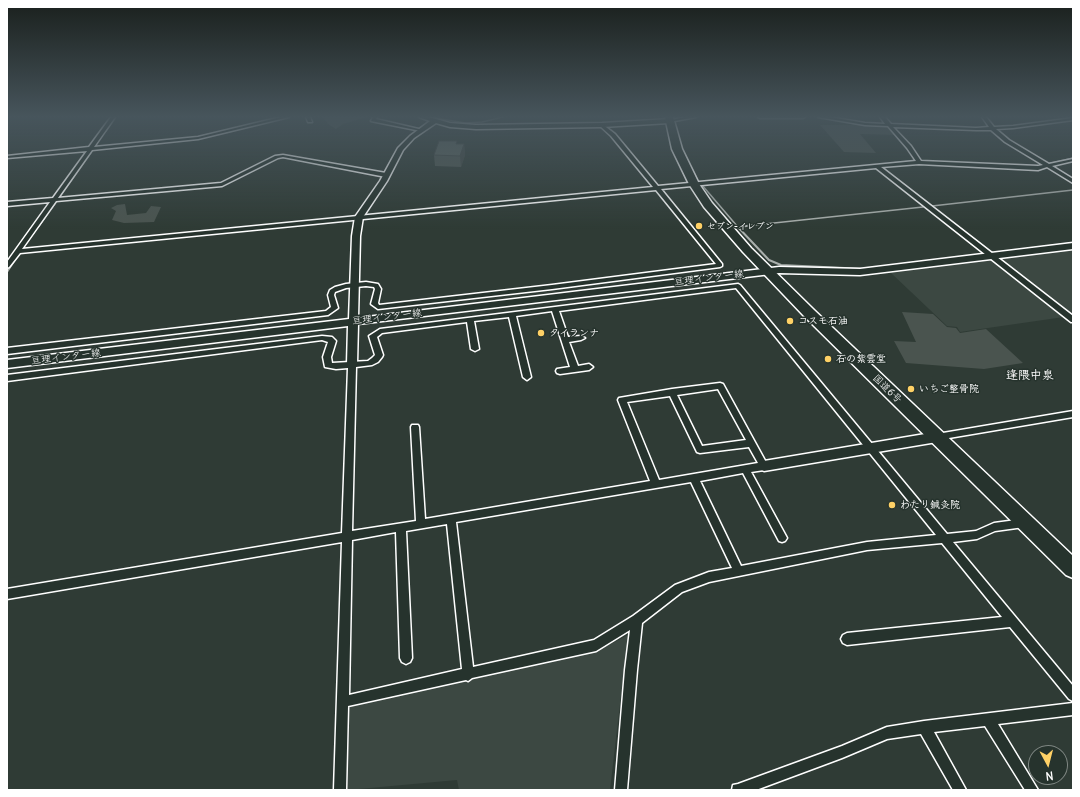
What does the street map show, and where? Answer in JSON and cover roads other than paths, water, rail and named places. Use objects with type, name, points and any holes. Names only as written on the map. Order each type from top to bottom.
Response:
[{"type":"highway","name":"国道6号","points":[[678,154],[694,184],[708,205],[747,250],[1073,569]]},
{"type":"main road","points":[[352,364],[356,236],[359,217],[386,176],[397,154]]},
{"type":"main road","name":"亘理インター線","points":[[7,364],[768,271],[860,272],[1073,246]]},
{"type":"main road","points":[[764,466],[937,437]]},
{"type":"street","points":[[7,157],[36,154]]},
{"type":"street","points":[[7,266],[87,154]]},
{"type":"street","points":[[7,351],[328,313],[335,308],[330,295],[332,291],[339,287],[355,285],[376,285],[378,289],[374,304],[378,307],[552,287],[720,265],[629,154]]},
{"type":"street","points":[[914,154],[919,162]]},
{"type":"street","points":[[1029,154],[1073,181]]},
{"type":"street","points":[[7,204],[222,184],[277,157],[283,156],[386,176]]},
{"type":"street","points":[[18,251],[919,162],[1022,168],[1048,166],[1073,160]]},
{"type":"street","points":[[878,167],[1073,320]]},
{"type":"street","points":[[7,378],[322,338],[329,339],[332,342],[327,357],[328,365],[336,366],[369,363],[378,357],[379,352],[373,336],[380,331],[738,286],[1073,695]]},
{"type":"street","points":[[555,310],[575,369]]},
{"type":"street","points":[[512,315],[527,377]]},
{"type":"street","points":[[470,320],[475,350]]},
{"type":"street","points":[[565,340],[581,338]]},
{"type":"street","points":[[340,790],[352,364]]},
{"type":"street","points":[[560,371],[589,367]]},
{"type":"street","points":[[7,594],[764,466],[720,386],[622,400],[656,484]]},
{"type":"street","points":[[672,392],[700,450],[752,443]]},
{"type":"street","points":[[937,437],[1073,414]]},
{"type":"street","points":[[415,427],[421,524]]},
{"type":"street","points":[[745,469],[782,538]]},
{"type":"street","points":[[694,478],[738,570]]},
{"type":"street","points":[[451,520],[468,675]]},
{"type":"street","points":[[342,702],[468,675],[596,645],[637,620],[679,588],[709,577],[738,570],[867,546],[977,535],[994,527],[1025,522]]},
{"type":"street","points":[[401,528],[406,658]]},
{"type":"street","points":[[621,790],[631,670],[637,620]]},
{"type":"street","points":[[847,639],[1013,621]]},
{"type":"street","points":[[738,790],[842,752],[887,733],[924,727],[1073,709]]},
{"type":"street","points":[[988,719],[1032,790]]},
{"type":"street","points":[[924,727],[960,790]]},
{"type":"waterway","points":[[59,198],[90,154]]},
{"type":"waterway","points":[[1047,164],[1073,158]]},
{"type":"waterway","points":[[891,163],[912,161]]},
{"type":"waterway","points":[[702,185],[737,226]]},
{"type":"waterway","points":[[932,206],[1073,190]]},
{"type":"waterway","points":[[39,226],[57,201]]},
{"type":"waterway","points":[[752,225],[923,207]]},
{"type":"waterway","points":[[22,249],[39,225]]},
{"type":"waterway","points":[[736,225],[769,260],[781,265],[866,269]]},
{"type":"waterway","points":[[738,227],[752,225]]},
{"type":"waterway","points":[[746,226],[752,225]]},
{"type":"waterway","points":[[1002,252],[1073,243]]},
{"type":"waterway","points":[[7,272],[20,252]]},
{"type":"place","name":"セブン-イレブン","points":[[699,226]]},
{"type":"place","name":"コスモ石油","points":[[790,321]]},
{"type":"place","name":"タイランナ","points":[[541,333]]},
{"type":"place","name":"石の紫雲堂","points":[[828,359]]},
{"type":"place","name":"いちご整骨院","points":[[911,389]]},
{"type":"place","name":"わたり鍼灸院","points":[[892,505]]},
{"type":"district","name":"逢隈中泉","points":[[1030,376]]}]
